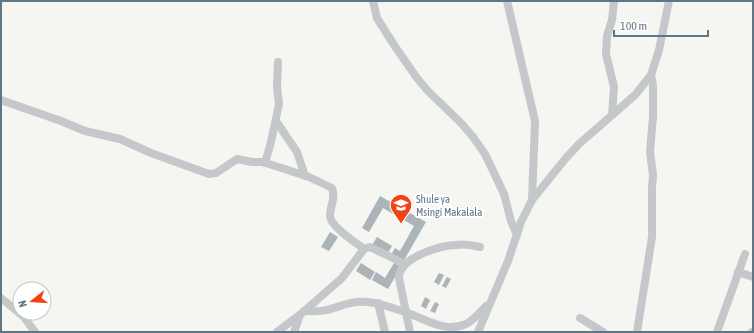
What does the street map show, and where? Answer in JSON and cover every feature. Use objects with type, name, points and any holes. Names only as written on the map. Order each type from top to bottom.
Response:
[{"type":"street","points":[[374,1],[377,18],[417,78],[428,91],[462,124],[484,154],[504,194],[516,235]]},
{"type":"street","points":[[507,1],[535,122],[532,200]]},
{"type":"street","points":[[612,115],[614,87],[606,54],[607,36],[612,20],[614,1]]},
{"type":"street","points":[[478,332],[508,261],[521,222],[532,200],[579,144],[635,95],[651,75],[659,50],[669,1]]},
{"type":"street","points":[[265,163],[279,104],[277,87],[278,62]]},
{"type":"street","points":[[637,332],[652,237],[653,175],[650,152],[653,117],[653,85],[651,75]]},
{"type":"street","points":[[1,100],[61,120],[86,131],[120,139],[151,153],[209,174],[216,173],[237,159],[265,163],[305,176],[332,188],[334,196],[330,220],[334,225],[364,249]]},
{"type":"street","points":[[276,121],[297,152],[305,176]]},
{"type":"street","points":[[410,332],[399,278],[400,271],[405,264],[437,248],[459,245],[480,247]]},
{"type":"street","points":[[277,332],[342,278],[364,249],[370,247],[405,264]]},
{"type":"street","points":[[717,332],[745,254]]},
{"type":"street","points":[[738,272],[753,277]]},
{"type":"street","points":[[1,298],[22,316],[35,332]]},
{"type":"street","points":[[302,312],[321,311],[354,302],[378,304],[407,313],[436,325],[452,328],[470,321],[491,301]]},
{"type":"street","points":[[378,304],[385,332]]},
{"type":"street","points":[[294,332],[302,312]]},
{"type":"street","points":[[580,318],[603,332]]},
{"type":"building","points":[[380,196],[426,222],[403,262],[391,255],[395,248],[400,251],[414,226],[383,208],[369,232],[362,228]]},
{"type":"building","points":[[330,232],[338,237],[329,251],[321,247]]},
{"type":"building","points":[[377,237],[392,246],[388,253],[372,245]]},
{"type":"building","points":[[361,263],[375,272],[370,280],[356,271]]},
{"type":"building","points":[[394,263],[401,267],[388,289],[372,280],[376,272],[385,278]]},
{"type":"building","points":[[439,273],[444,275],[439,285],[434,282]]},
{"type":"building","points":[[447,277],[451,279],[446,288],[442,286]]},
{"type":"building","points":[[425,297],[430,300],[426,309],[421,306]]},
{"type":"building","points":[[435,302],[439,304],[435,313],[430,311]]},
{"type":"place","name":"Shule ya Msingi Makalala","points":[[401,224]]}]
